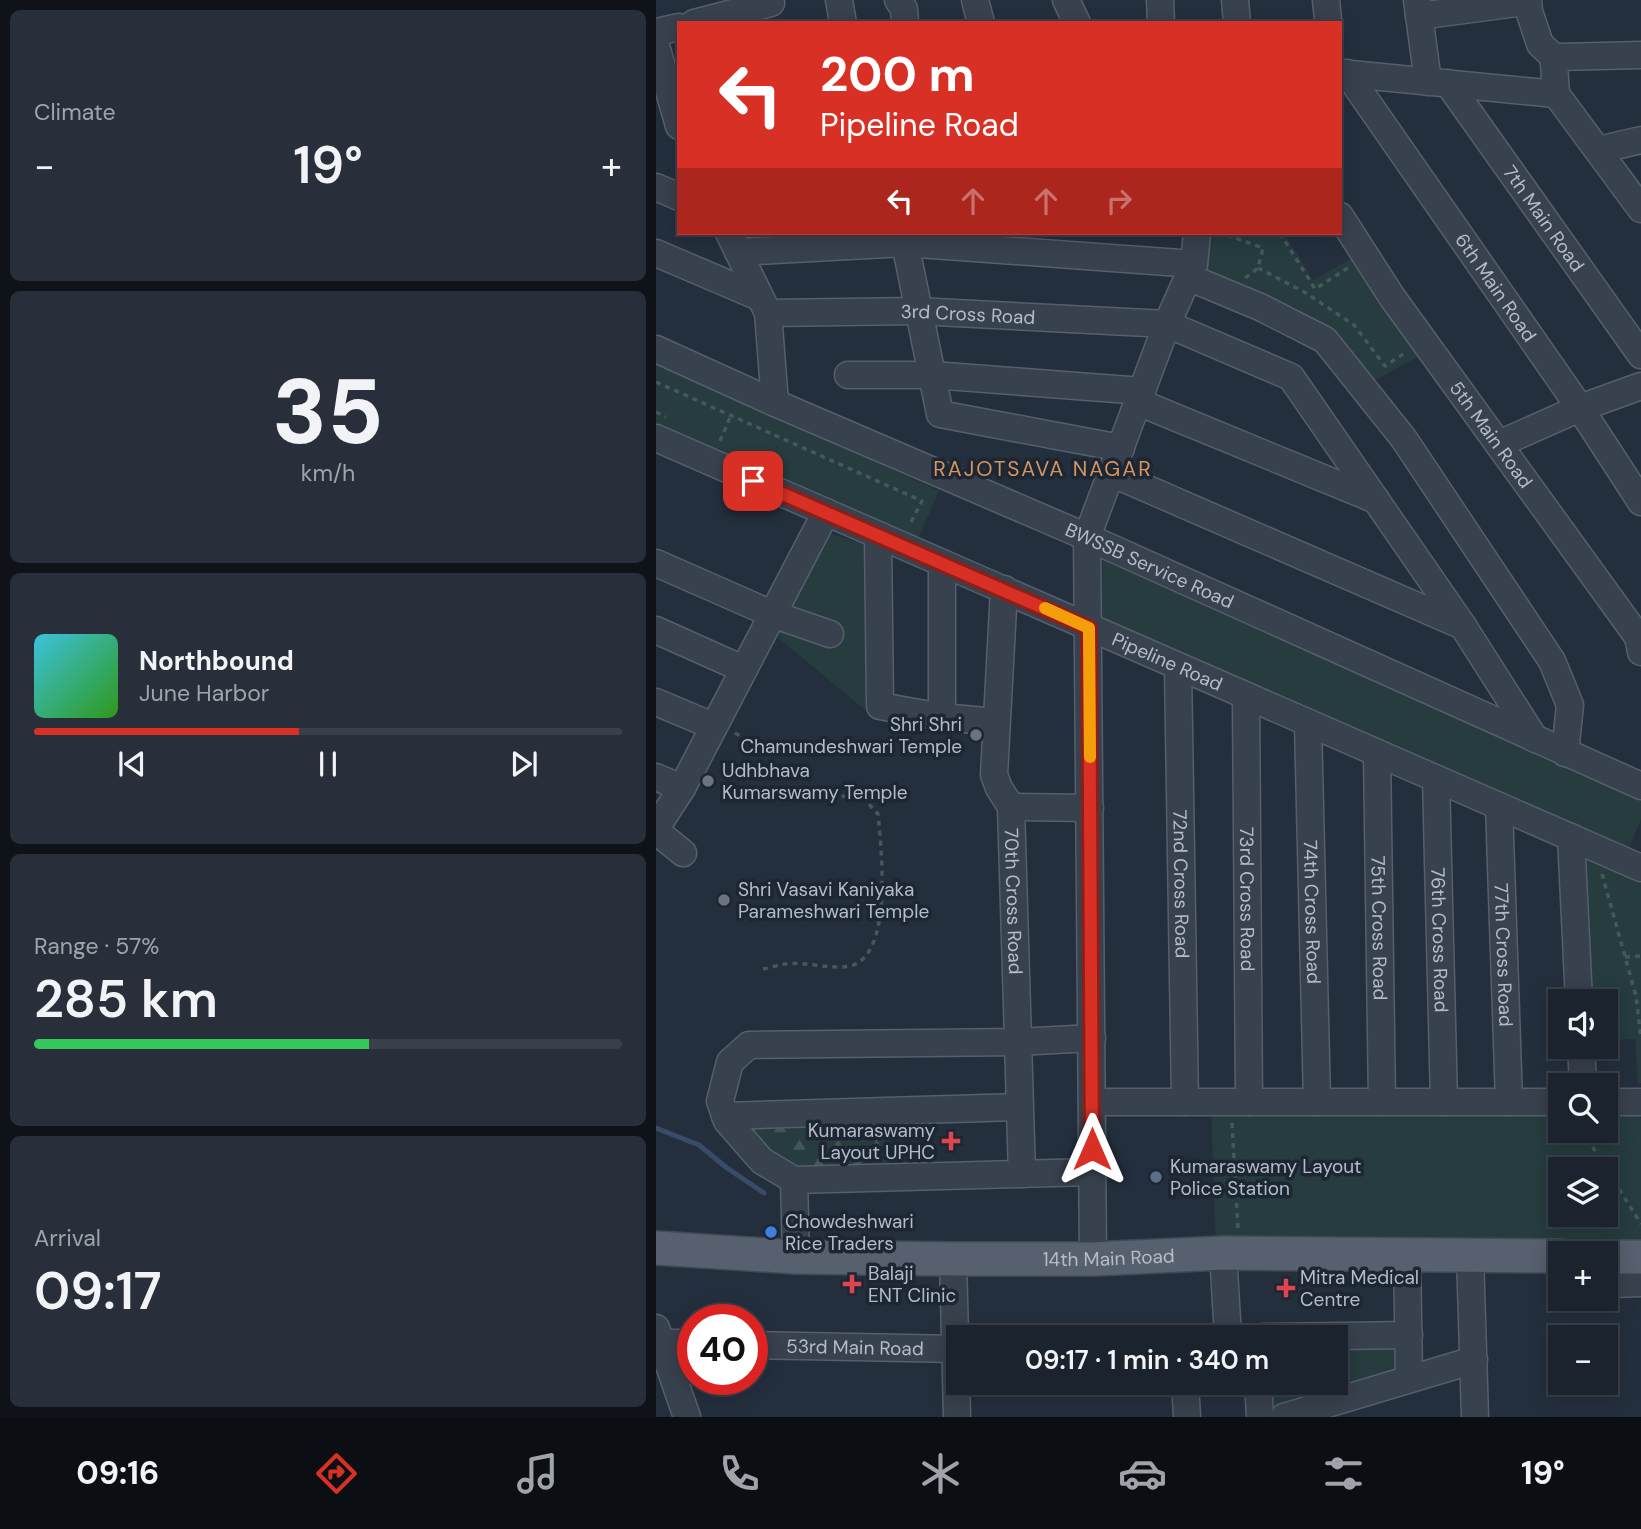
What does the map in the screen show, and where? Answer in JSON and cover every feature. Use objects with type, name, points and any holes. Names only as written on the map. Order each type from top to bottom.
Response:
[{"type":"main road","name":"14th Main Road","points":[[656,1248],[796,1257],[1093,1259],[1230,1241],[1407,1254],[1548,1256]]},
{"type":"main road","points":[[1618,1257],[1641,1257]]},
{"type":"street","points":[[839,0],[843,21]]},
{"type":"street","points":[[898,0],[904,9],[905,21]]},
{"type":"street","points":[[975,0],[980,21]]},
{"type":"street","points":[[1066,0],[1076,21]]},
{"type":"street","points":[[1160,0],[1161,21]]},
{"type":"street","points":[[1235,0],[1237,21]]},
{"type":"street","points":[[1438,82],[1418,8],[1522,2],[1529,11],[1540,44],[1557,60]]},
{"type":"street","points":[[705,21],[772,9]]},
{"type":"street","points":[[656,32],[677,27]]},
{"type":"street","points":[[656,46],[677,119]]},
{"type":"street","points":[[1641,55],[1564,56],[1554,64],[1557,94],[1641,209]]},
{"type":"street","points":[[1344,73],[1557,94]]},
{"type":"street","name":"6th Main Road","points":[[1344,73],[1580,408],[1641,502]]},
{"type":"street","name":"7th Main Road","points":[[1438,82],[1641,355]]},
{"type":"street","points":[[656,116],[677,125]]},
{"type":"street","points":[[1598,150],[1641,140]]},
{"type":"street","points":[[656,187],[677,196]]},
{"type":"street","name":"5th Main Road","points":[[1342,219],[1392,297],[1638,637],[1641,652]]},
{"type":"street","points":[[1093,1259],[1088,537],[1167,324],[1191,270],[1197,235]]},
{"type":"street","points":[[903,238],[940,414],[1121,448]]},
{"type":"street","points":[[775,403],[764,305],[734,243],[903,238],[1191,270],[1325,340],[1404,439],[1552,661],[1570,705],[1565,752]]},
{"type":"street","points":[[656,253],[764,305]]},
{"type":"street","name":"3rd Cross Road","points":[[764,305],[1167,324]]},
{"type":"street","points":[[1167,324],[1291,377],[1463,626],[1535,739]]},
{"type":"street","name":"BWSSB Service Road","points":[[656,349],[1088,537],[1641,786]]},
{"type":"street","points":[[848,375],[933,375],[1140,397],[1376,500]]},
{"type":"street","points":[[1499,444],[1580,408],[1641,386]]},
{"type":"street","name":"Pipeline Road","points":[[656,438],[1641,868]]},
{"type":"street","points":[[1111,473],[1463,626]]},
{"type":"street","points":[[683,853],[656,830],[682,789],[826,512]]},
{"type":"street","points":[[878,535],[880,706],[942,717],[996,722]]},
{"type":"street","points":[[656,562],[772,614],[830,634]]},
{"type":"street","points":[[942,563],[942,717]]},
{"type":"street","name":"70th Cross Road","points":[[1004,589],[994,775],[1011,807],[1022,1174]]},
{"type":"street","points":[[656,630],[743,669]]},
{"type":"street","name":"72nd Cross Road","points":[[1178,667],[1185,1102]]},
{"type":"street","name":"73rd Cross Road","points":[[1246,696],[1246,1111]]},
{"type":"street","points":[[656,702],[713,726]]},
{"type":"street","name":"74th Cross Road","points":[[1308,723],[1317,1102]]},
{"type":"street","name":"75th Cross Road","points":[[1377,753],[1382,1102]]},
{"type":"street","points":[[656,777],[682,789]]},
{"type":"street","name":"76th Cross Road","points":[[1436,779],[1444,1102]]},
{"type":"street","name":"77th Cross Road","points":[[1499,806],[1509,1102]]},
{"type":"street","points":[[1011,807],[1090,808]]},
{"type":"street","points":[[1579,989],[1583,842]]},
{"type":"street","points":[[1092,1038],[1017,1042],[749,1045],[730,1062],[720,1101],[727,1121],[762,1161],[794,1180],[1092,1172]]},
{"type":"street","points":[[1092,1102],[1185,1102],[1246,1111],[1317,1102],[1548,1102]]},
{"type":"street","points":[[1618,1102],[1641,1102]]},
{"type":"street","points":[[725,1116],[1019,1107]]},
{"type":"street","points":[[794,1180],[796,1257]]},
{"type":"street","points":[[1228,1325],[1230,1241]]},
{"type":"street","points":[[1407,1254],[1409,1379]]},
{"type":"street","points":[[1470,1255],[1476,1417]]},
{"type":"street","points":[[953,1259],[956,1325]]},
{"type":"street","points":[[1618,1284],[1641,1283]]},
{"type":"street","points":[[659,1335],[677,1339]]},
{"type":"street","points":[[659,1335],[686,1417]]},
{"type":"street","points":[[1348,1336],[1408,1335]]},
{"type":"street","name":"53rd Main Road","points":[[768,1345],[946,1349]]},
{"type":"street","points":[[1284,1417],[1474,1360]]},
{"type":"street","points":[[957,1395],[957,1417]]},
{"type":"street","points":[[1186,1395],[1187,1417]]},
{"type":"street","points":[[1259,1395],[1260,1417]]},
{"type":"path","points":[[1230,235],[1263,248],[1258,268],[1306,293],[1354,325],[1385,366],[1414,347]]},
{"type":"path","points":[[1281,235],[1315,289],[1348,268],[1353,274]]},
{"type":"path","points":[[656,382],[921,501],[910,526]]},
{"type":"path","points":[[720,441],[731,415]]},
{"type":"path","points":[[713,726],[740,735],[771,755]]},
{"type":"path","points":[[763,969],[786,964],[849,966],[859,962],[876,935],[881,917],[882,877],[878,814],[864,799],[820,793],[806,794]]},
{"type":"path","points":[[1583,842],[1626,957],[1636,996],[1641,1038]]},
{"type":"path","points":[[1626,957],[1641,956]]},
{"type":"path","points":[[1230,1241],[1232,1121],[1246,1111]]},
{"type":"path","points":[[1590,1143],[1641,1224]]},
{"type":"green space","points":[[1209,235],[1285,235],[1313,280],[1358,255],[1425,353],[1370,383],[1202,270]]},
{"type":"green space","points":[[656,362],[939,491],[917,541],[656,427]]},
{"type":"green space","points":[[829,533],[869,546],[865,710],[776,636]]},
{"type":"green space","points":[[1103,555],[1641,797],[1641,819],[1628,851],[1101,619]]},
{"type":"green space","points":[[1581,858],[1641,881],[1641,1083],[1638,1083],[1635,1039],[1618,1040],[1618,989],[1587,989]]},
{"type":"green space","points":[[1618,1105],[1633,1105],[1641,1119],[1641,1252],[1618,1252],[1618,1241],[1548,1241],[1548,1251],[1216,1246],[1211,1107],[1548,1106],[1548,1143],[1618,1143]]},
{"type":"green space","points":[[888,1116],[891,1170],[794,1173],[733,1119]]},
{"type":"green space","points":[[1401,1340],[1400,1377],[1348,1393],[1348,1341]]},
{"type":"green space","points":[[1267,1395],[1342,1395],[1270,1417]]},
{"type":"waterway","points":[[656,1128],[699,1145],[764,1193]]},
{"type":"slow traffic","points":[[1045,608],[1089,628],[1090,757]]},
{"type":"place","name":"Shri Shri Chamundeshwari Temple","points":[[976,735]]},
{"type":"place","name":"Udhbhava Kumarswamy Temple","points":[[708,781]]},
{"type":"place","name":"Shri Vasavi Kaniyaka Parameshwari Temple","points":[[724,900]]},
{"type":"place","name":"Kumaraswamy Layout UPHC","points":[[951,1141]]},
{"type":"place","name":"Kumaraswamy Layout Police Station","points":[[1156,1177]]},
{"type":"place","name":"Chowdeshwari Rice Traders","points":[[771,1232]]},
{"type":"place","name":"Balaji ENT Clinic","points":[[852,1284]]},
{"type":"place","name":"Mitra Medical Centre","points":[[1286,1288]]},
{"type":"district","name":"RAJOTSAVA NAGAR","points":[[1043,469]]},
{"type":"route","points":[[753,481],[1089,628],[1092,1149]]}]
